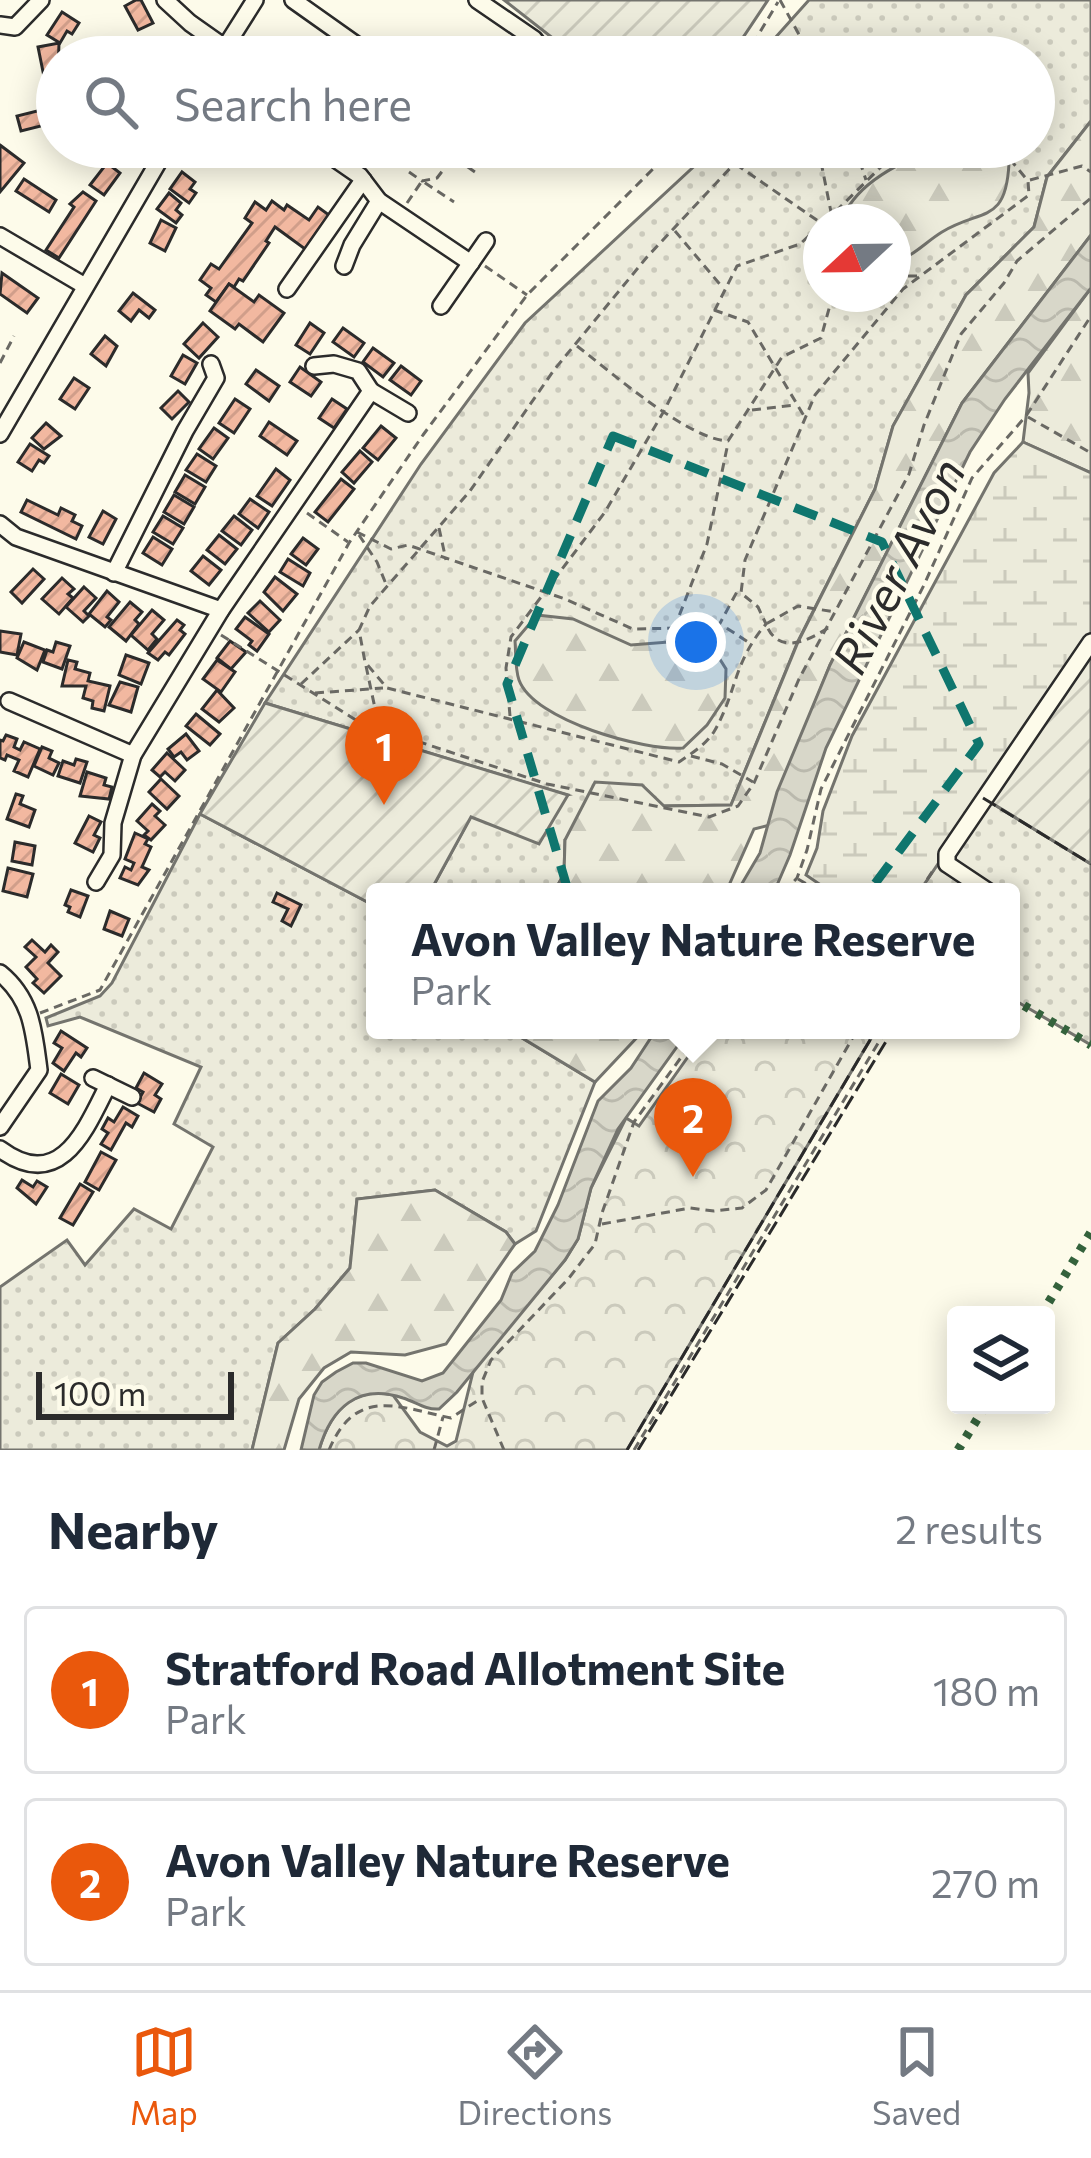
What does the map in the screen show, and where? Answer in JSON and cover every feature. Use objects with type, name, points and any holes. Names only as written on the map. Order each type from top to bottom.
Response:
[{"type":"street","points":[[0,25],[15,27],[41,0]]},
{"type":"street","points":[[165,0],[204,36]]},
{"type":"street","points":[[232,36],[255,0]]},
{"type":"street","points":[[293,0],[344,36]]},
{"type":"street","points":[[477,0],[531,36]]},
{"type":"street","points":[[0,434],[155,168]]},
{"type":"street","points":[[347,168],[379,201],[473,261]]},
{"type":"street","points":[[287,289],[363,180]]},
{"type":"street","points":[[344,266],[379,201]]},
{"type":"street","points":[[0,236],[85,286]]},
{"type":"street","points":[[441,306],[486,241]]},
{"type":"street","points":[[113,573],[216,378],[211,364]]},
{"type":"street","points":[[314,366],[334,364],[358,371],[371,392],[407,413]]},
{"type":"street","points":[[96,882],[112,856],[113,823],[133,755],[221,610],[371,392]]},
{"type":"street","points":[[0,524],[16,537],[221,610]]},
{"type":"street","points":[[974,883],[947,864],[946,854],[1091,642]]},
{"type":"street","points":[[9,701],[133,755]]},
{"type":"street","points":[[0,973],[32,1015],[39,1070],[0,1127]]},
{"type":"street","points":[[0,1149],[32,1165],[58,1160],[81,1138],[100,1081],[132,1096]]},
{"type":"path","points":[[779,0],[798,36]]},
{"type":"path","points":[[758,36],[779,0]]},
{"type":"path","points":[[1028,181],[1082,166],[1091,172]]},
{"type":"path","points":[[399,214],[422,181],[437,178],[445,168]]},
{"type":"path","points":[[469,168],[475,172]]},
{"type":"path","points":[[32,1015],[100,990],[349,543],[527,295],[654,168]]},
{"type":"path","points":[[300,685],[359,630],[370,605],[470,491],[575,344],[730,168]]},
{"type":"path","points":[[744,168],[803,210]]},
{"type":"path","points":[[822,168],[831,204]]},
{"type":"path","points":[[862,168],[866,182]]},
{"type":"path","points":[[843,204],[880,168]]},
{"type":"path","points":[[911,286],[1029,195],[1028,181],[1017,168]]},
{"type":"path","points":[[409,172],[454,202]]},
{"type":"path","points":[[210,628],[359,722],[548,784],[696,816],[729,812],[746,798],[799,679],[909,474],[961,334],[1017,261],[1091,198]]},
{"type":"path","points":[[673,229],[724,290]]},
{"type":"path","points":[[510,720],[506,668],[511,638],[605,512],[664,411],[737,266],[803,241]]},
{"type":"path","points":[[473,261],[527,295]]},
{"type":"path","points":[[911,276],[922,276]]},
{"type":"path","points":[[713,309],[748,322],[805,417]]},
{"type":"path","points":[[674,629],[707,544],[728,441],[782,357],[820,338],[828,312]]},
{"type":"path","points":[[830,627],[806,642],[779,643],[771,637],[758,607],[741,593],[745,560],[815,395],[884,312]]},
{"type":"path","points":[[792,883],[821,789],[972,478],[1026,416],[1091,316]]},
{"type":"path","points":[[0,363],[14,336]]},
{"type":"path","points":[[575,344],[664,411],[718,441],[728,441]]},
{"type":"path","points":[[748,411],[798,405]]},
{"type":"path","points":[[1026,416],[1091,453]]},
{"type":"path","points":[[294,503],[349,543]]},
{"type":"path","points":[[439,526],[446,560]]},
{"type":"path","points":[[357,532],[391,549],[407,545],[633,628],[725,627],[749,643]]},
{"type":"path","points":[[357,532],[386,586]]},
{"type":"path","points":[[717,628],[742,581]]},
{"type":"path","points":[[313,694],[387,688],[679,762],[715,730],[749,643],[766,623],[797,606],[836,612]]},
{"type":"path","points":[[359,630],[380,729]]},
{"type":"path","points":[[365,662],[387,688]]},
{"type":"path","points":[[689,755],[722,764],[754,782]]},
{"type":"path","points":[[797,878],[805,883]]},
{"type":"path","points":[[504,1450],[482,1398],[482,1382],[491,1360],[596,1244],[634,1122],[694,1039]]},
{"type":"path","points":[[600,1224],[690,1208],[742,1208],[766,1190],[852,1039]]},
{"type":"path","points":[[634,1450],[881,1039]]},
{"type":"path","points":[[329,1450],[352,1414],[372,1405],[451,1418],[482,1398]]},
{"type":"path","points":[[434,1450],[443,1417]]},
{"type":"highlighted area","points":[[613,436],[882,542],[979,744],[792,995],[580,931],[507,684]]},
{"type":"green space","points":[[504,0],[768,0],[744,36],[550,36]]},
{"type":"green space","points":[[809,0],[1091,0],[1091,121],[1055,167],[1055,36],[777,36]]},
{"type":"green space","points":[[1091,121],[1091,235],[962,403],[830,665],[770,825],[754,829],[730,883],[559,883],[564,874],[565,840],[595,782],[642,785],[664,806],[731,805],[798,642],[875,489],[893,426],[966,295],[1034,227],[1047,177]]},
{"type":"green space","points":[[692,168],[1054,168],[1047,177],[1034,227],[966,295],[893,426],[875,489],[798,641],[731,805],[664,806],[565,840],[564,874],[559,883],[435,883],[471,816],[567,795],[265,703],[421,464],[525,323]]},
{"type":"green space","points":[[894,168],[1008,168],[997,206],[942,232],[911,254],[911,204],[851,204]]},
{"type":"green space","points":[[1091,288],[1091,473],[1023,442],[1028,373]]},
{"type":"green space","points":[[1023,442],[1091,473],[1091,637],[925,883],[818,883],[806,875],[817,848],[823,811],[852,736],[994,473]]},
{"type":"green space","points":[[537,615],[573,619],[631,645],[694,640],[714,650],[726,669],[725,698],[683,748],[618,739],[567,720],[529,695],[519,680],[515,641]]},
{"type":"green space","points":[[1091,637],[1091,864],[982,797]]},
{"type":"green space","points":[[265,703],[568,795],[539,844],[471,817],[435,883],[366,883],[366,901],[200,814]]},
{"type":"green space","points":[[982,797],[1091,864],[1091,1045],[1020,1003],[1020,883],[925,883]]},
{"type":"green space","points":[[200,814],[366,901],[366,1039],[524,1039],[595,1082],[536,1231],[515,1244],[506,1232],[435,1190],[357,1199],[350,1268],[278,1343],[252,1450],[0,1450],[0,1287],[67,1240],[85,1265],[134,1209],[171,1229],[213,1147],[174,1124],[201,1067],[80,1017],[48,1026],[46,1018],[100,996],[112,983]]},
{"type":"green space","points":[[524,1039],[636,1039],[595,1082]]},
{"type":"green space","points":[[701,1039],[871,1039],[627,1450],[319,1450],[344,1405],[378,1393],[393,1395],[420,1432],[447,1446],[456,1441],[474,1368],[578,1239],[591,1188],[626,1118],[639,1126]]},
{"type":"green space","points":[[435,1190],[506,1232],[515,1244],[446,1344],[405,1355],[351,1352],[324,1368],[299,1399],[284,1450],[252,1450],[278,1343],[350,1268],[357,1199]]},
{"type":"water","name":"River Avon","points":[[1091,235],[1091,288],[970,452],[826,748],[778,883],[742,883],[760,853],[777,792],[830,665],[962,403]]},
{"type":"water","points":[[650,1039],[683,1039],[618,1129],[591,1188],[578,1239],[565,1260],[457,1392],[439,1409],[387,1394],[360,1397],[339,1411],[319,1450],[301,1450],[314,1395],[336,1372],[353,1363],[366,1363],[422,1381],[443,1373],[501,1300],[512,1273],[535,1251],[598,1101],[631,1068]]},
{"type":"building","points":[[141,0],[153,23],[138,30],[125,6]]},
{"type":"building","points":[[62,12],[79,23],[72,34],[47,35]]},
{"type":"building","points":[[36,111],[36,127],[21,131],[17,116]]},
{"type":"building","points":[[0,145],[24,163],[0,192]]},
{"type":"building","points":[[103,168],[120,173],[104,195],[90,185]]},
{"type":"building","points":[[182,172],[195,182],[190,189],[196,193],[189,203],[170,189]]},
{"type":"building","points":[[24,179],[56,200],[49,212],[16,191]]},
{"type":"building","points":[[83,192],[96,201],[59,258],[46,250],[74,207],[70,204]]},
{"type":"building","points":[[169,193],[181,203],[176,210],[182,215],[176,223],[157,209]]},
{"type":"building","points":[[272,201],[309,220],[318,207],[329,215],[305,249],[275,227],[243,281],[239,279],[234,287],[229,284],[216,302],[206,295],[211,288],[200,280],[211,264],[219,269],[252,223],[245,218],[255,202],[266,210]]},
{"type":"building","points":[[161,220],[176,228],[165,251],[150,243]]},
{"type":"building","points":[[2,273],[38,298],[27,313],[0,294]]},
{"type":"building","points":[[229,284],[254,302],[259,295],[284,313],[263,342],[210,311]]},
{"type":"building","points":[[133,293],[155,310],[149,318],[139,310],[131,321],[119,311]]},
{"type":"building","points":[[203,323],[218,337],[199,358],[184,344]]},
{"type":"building","points":[[310,323],[324,333],[310,354],[296,345]]},
{"type":"building","points":[[343,328],[364,343],[354,357],[333,342]]},
{"type":"building","points":[[105,336],[117,346],[106,366],[91,354]]},
{"type":"building","points":[[373,348],[394,363],[383,377],[363,362]]},
{"type":"building","points":[[183,355],[197,363],[185,384],[171,376]]},
{"type":"building","points":[[401,366],[421,381],[411,395],[390,380]]},
{"type":"building","points":[[300,367],[321,382],[311,396],[290,382]]},
{"type":"building","points":[[256,370],[279,386],[269,401],[246,384]]},
{"type":"building","points":[[74,378],[89,388],[75,409],[60,399]]},
{"type":"building","points":[[178,391],[189,402],[172,419],[161,408]]},
{"type":"building","points":[[235,399],[250,409],[234,433],[219,423]]},
{"type":"building","points":[[332,399],[347,409],[334,428],[319,418]]},
{"type":"building","points":[[269,422],[297,441],[287,455],[260,436]]},
{"type":"building","points":[[46,423],[61,436],[44,449],[32,438]]},
{"type":"building","points":[[381,426],[396,438],[378,460],[363,448]]},
{"type":"building","points":[[214,428],[228,438],[213,459],[199,449]]},
{"type":"building","points":[[30,444],[49,456],[44,463],[39,460],[32,471],[18,462]]},
{"type":"building","points":[[360,451],[372,462],[354,483],[342,472]]},
{"type":"building","points":[[197,454],[216,466],[206,482],[186,470]]},
{"type":"building","points":[[276,469],[290,480],[272,506],[257,496]]},
{"type":"building","points":[[185,475],[205,487],[195,504],[175,492]]},
{"type":"building","points":[[341,479],[354,489],[328,522],[315,512]]},
{"type":"building","points":[[174,495],[194,507],[184,524],[164,512]]},
{"type":"building","points":[[250,499],[269,512],[258,528],[239,514]]},
{"type":"building","points":[[27,500],[58,515],[61,508],[75,515],[72,521],[82,526],[76,539],[21,512]]},
{"type":"building","points":[[103,511],[116,519],[103,544],[89,537]]},
{"type":"building","points":[[163,516],[183,528],[173,544],[153,532]]},
{"type":"building","points":[[234,516],[252,530],[241,545],[222,531]]},
{"type":"building","points":[[219,535],[237,549],[225,564],[207,550]]},
{"type":"building","points":[[153,537],[172,549],[162,565],[143,553]]},
{"type":"building","points":[[303,538],[318,549],[306,565],[291,554]]},
{"type":"building","points":[[203,556],[221,570],[209,585],[191,571]]},
{"type":"building","points":[[288,559],[310,573],[303,586],[280,572]]},
{"type":"building","points":[[33,569],[44,579],[22,603],[11,592]]},
{"type":"building","points":[[275,577],[297,594],[283,611],[264,592]]},
{"type":"building","points":[[62,578],[74,589],[68,594],[73,598],[59,614],[42,599]]},
{"type":"building","points":[[84,587],[96,598],[84,611],[89,616],[83,622],[66,607]]},
{"type":"building","points":[[107,591],[119,602],[105,627],[89,614]]},
{"type":"building","points":[[260,601],[280,620],[269,632],[248,613]]},
{"type":"building","points":[[130,602],[142,612],[126,641],[109,627]]},
{"type":"building","points":[[152,610],[164,620],[152,634],[157,639],[148,650],[131,635]]},
{"type":"building","points":[[245,617],[269,634],[257,651],[236,629]]},
{"type":"building","points":[[177,620],[185,634],[169,655],[165,652],[158,660],[148,653]]},
{"type":"building","points":[[0,631],[21,634],[17,655],[0,652]]},
{"type":"building","points":[[230,641],[246,652],[231,669],[217,658]]},
{"type":"building","points":[[24,642],[45,650],[37,670],[17,658]]},
{"type":"building","points":[[56,642],[70,646],[62,669],[43,662]]},
{"type":"building","points":[[126,655],[149,663],[141,684],[119,675]]},
{"type":"building","points":[[68,660],[77,662],[75,669],[90,673],[88,681],[110,686],[104,711],[92,708],[93,701],[83,698],[86,686],[62,686]]},
{"type":"building","points":[[217,660],[235,672],[221,692],[203,679]]},
{"type":"building","points":[[120,682],[138,687],[131,712],[109,705]]},
{"type":"building","points":[[217,690],[234,708],[219,722],[202,709]]},
{"type":"building","points":[[196,714],[220,734],[210,745],[186,726]]},
{"type":"building","points":[[186,734],[199,751],[187,760],[181,752],[174,757],[168,749]]},
{"type":"building","points":[[6,735],[17,739],[14,747],[20,750],[24,742],[40,749],[28,777],[14,771],[19,760],[7,755],[5,760],[0,758],[0,740]]},
{"type":"building","points":[[42,747],[52,751],[49,758],[59,763],[53,775],[34,766]]},
{"type":"building","points":[[167,753],[185,770],[175,781],[165,772],[160,777],[152,770]]},
{"type":"building","points":[[76,759],[87,762],[80,783],[58,776],[63,761],[74,765]]},
{"type":"building","points":[[87,772],[106,778],[104,785],[112,787],[109,799],[80,796]]},
{"type":"building","points":[[161,779],[179,796],[167,809],[149,792]]},
{"type":"building","points":[[16,794],[23,796],[20,804],[35,810],[29,827],[7,819]]},
{"type":"building","points":[[152,804],[160,811],[155,816],[165,825],[151,840],[137,821]]},
{"type":"building","points":[[89,816],[101,822],[93,852],[75,843]]},
{"type":"building","points":[[135,833],[148,839],[145,844],[151,847],[142,867],[149,870],[138,885],[120,878],[125,867],[131,870],[134,863],[125,859]]},
{"type":"building","points":[[15,842],[35,846],[32,865],[12,861]]},
{"type":"building","points":[[8,868],[33,874],[27,897],[3,891]]},
{"type":"building","points":[[71,890],[88,896],[80,917],[65,905]]},
{"type":"building","points":[[277,893],[301,905],[291,926],[282,921],[288,909],[273,902]]},
{"type":"building","points":[[110,911],[129,919],[122,936],[104,929]]},
{"type":"building","points":[[32,940],[45,952],[51,945],[58,952],[48,963],[61,976],[44,993],[26,967],[36,957],[25,947]]},
{"type":"building","points":[[61,1031],[87,1048],[81,1057],[76,1053],[64,1071],[53,1063],[62,1048],[54,1043]]},
{"type":"building","points":[[144,1073],[162,1084],[155,1095],[161,1099],[154,1112],[137,1103],[143,1092],[136,1088]]},
{"type":"building","points":[[61,1074],[79,1085],[68,1104],[50,1093]]},
{"type":"building","points":[[123,1107],[138,1116],[132,1127],[126,1123],[111,1150],[101,1144],[108,1133],[102,1129],[108,1118],[114,1122]]},
{"type":"building","points":[[101,1152],[116,1160],[99,1190],[85,1182]]},
{"type":"building","points":[[22,1180],[33,1187],[37,1181],[47,1187],[36,1204],[17,1188]]},
{"type":"building","points":[[80,1184],[93,1192],[73,1225],[60,1218]]},
{"type":"hedge","points":[[1020,1003],[1091,1045]]},
{"type":"hedge","points":[[1046,1306],[1091,1232]]},
{"type":"hedge","points":[[958,1450],[980,1414]]},
{"type":"fence","points":[[983,798],[1091,864]]},
{"type":"fence","points":[[627,1450],[871,1039]]},
{"type":"fence","points":[[638,1450],[888,1039]]},
{"type":"place","name":"Stratford Road Allotment Site","points":[[384,805]]},
{"type":"place","name":"Avon Valley Nature Reserve","points":[[693,1177]]}]
